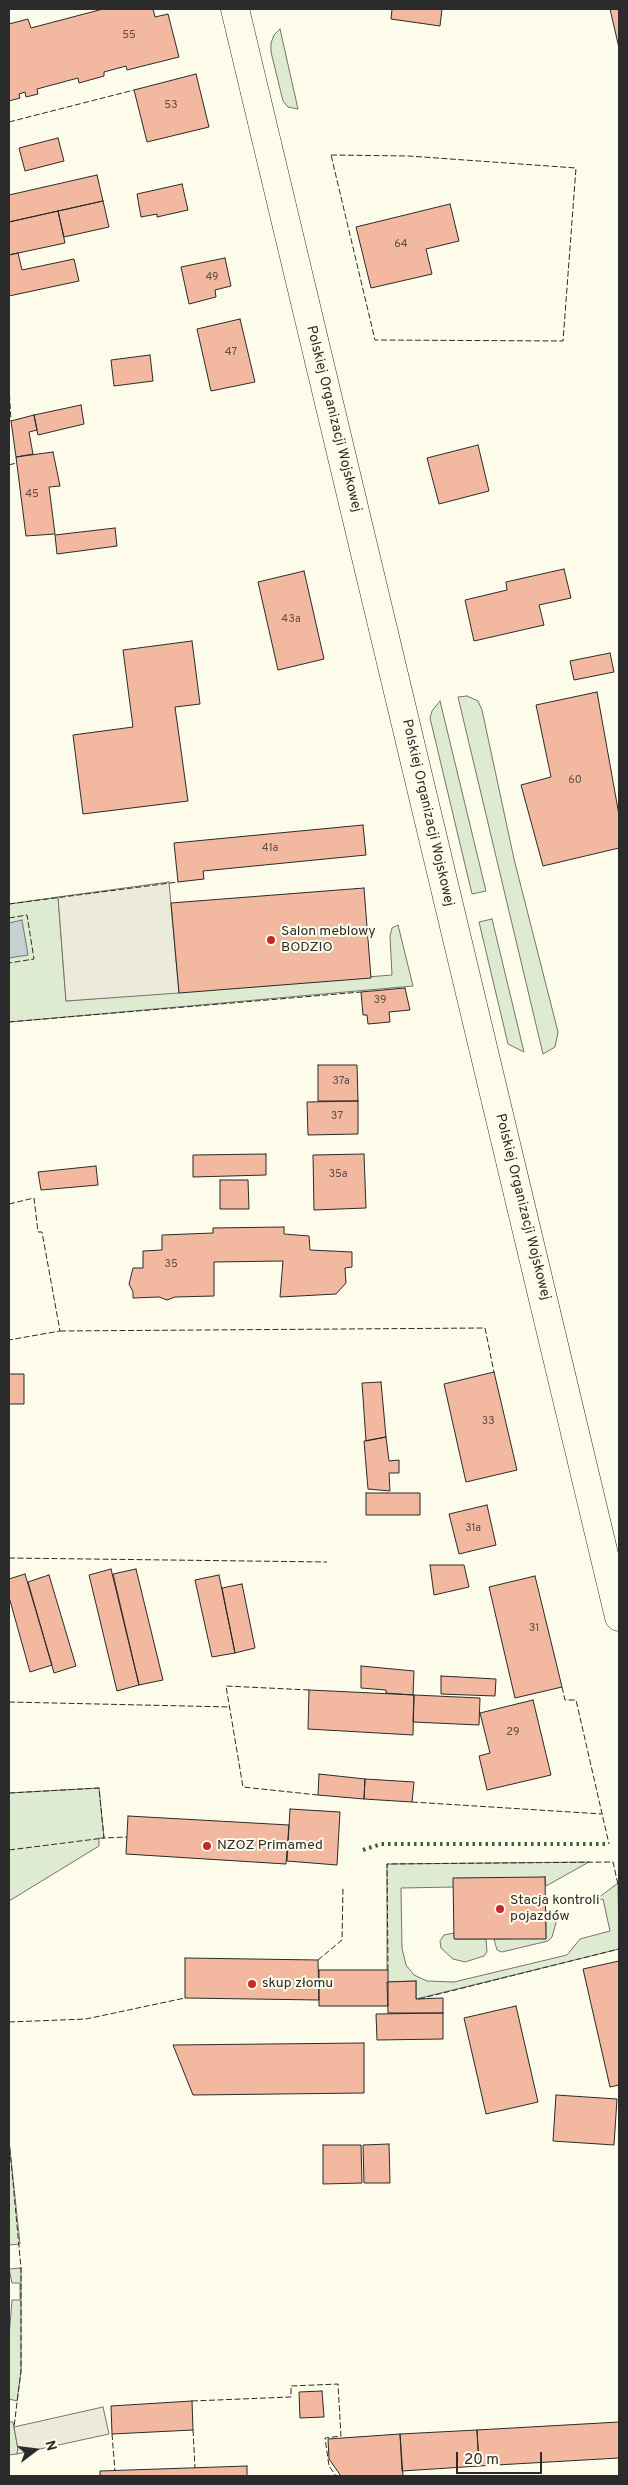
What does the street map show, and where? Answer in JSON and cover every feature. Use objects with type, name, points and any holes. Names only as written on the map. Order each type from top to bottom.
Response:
[{"type":"main road","name":"Polskiej Organizacji Wojskowej","points":[[235,9],[619,1618]]},
{"type":"green space","points":[[280,29],[298,109],[288,107],[283,101],[271,52],[271,43],[274,35]]},
{"type":"green space","points":[[467,696],[478,701],[482,710],[514,859],[558,1032],[555,1047],[543,1054],[458,697]]},
{"type":"green space","points":[[440,701],[486,891],[472,894],[430,718],[432,711]]},
{"type":"green space","points":[[58,897],[66,1001],[392,975],[390,936],[392,928],[398,925],[413,986],[9,1022],[9,904]]},
{"type":"green space","points":[[492,919],[524,1052],[508,1044],[479,922]]},
{"type":"green space","points":[[99,1788],[104,1838],[99,1838],[99,1846],[9,1901],[9,1793]]},
{"type":"green space","points":[[589,1862],[546,1886],[545,1877],[454,1887],[401,1888],[402,1948],[406,1965],[414,1975],[427,1981],[454,1982],[567,1955],[580,1939],[610,1931],[603,1899],[594,1901],[618,1883],[619,1949],[416,1999],[416,1981],[387,1982],[387,1864]]},
{"type":"green space","points":[[546,1911],[555,1915],[556,1923],[552,1937],[548,1941],[502,1952],[497,1950],[494,1939],[546,1938]]},
{"type":"green space","points":[[454,1933],[455,1939],[486,1939],[487,1952],[484,1956],[465,1962],[453,1959],[441,1948],[440,1941],[444,1935]]},
{"type":"green space","points":[[9,2140],[20,2244],[9,2245]]},
{"type":"green space","points":[[21,2268],[21,2371],[17,2401],[9,2399],[9,2337],[12,2300],[20,2300],[20,2283],[12,2283],[9,2269]]},
{"type":"green space","points":[[9,2422],[13,2422],[18,2449],[17,2454],[9,2455]]},
{"type":"shaded area","points":[[169,882],[179,993],[66,1001],[58,897]]},
{"type":"shaded area","points":[[22,920],[28,955],[9,958],[9,923]]},
{"type":"shaded area","points":[[103,2407],[109,2434],[17,2454],[18,2449],[14,2427]]},
{"type":"building","points":[[103,9],[153,9],[155,17],[168,14],[179,57],[127,70],[126,66],[104,72],[104,76],[79,83],[78,78],[37,89],[38,94],[26,97],[25,92],[19,94],[20,98],[9,101],[9,24],[28,19],[31,28]]},
{"type":"building","points":[[392,9],[442,9],[440,26],[391,19]]},
{"type":"building","points":[[610,9],[619,9],[619,48]]},
{"type":"building","points":[[196,74],[209,127],[147,142],[134,90]]},
{"type":"building","points":[[58,138],[64,161],[25,171],[19,148]]},
{"type":"building","points":[[97,175],[103,201],[9,222],[9,195]]},
{"type":"building","points":[[182,184],[188,210],[157,217],[157,214],[141,217],[137,194]]},
{"type":"building","points":[[103,201],[109,227],[64,237],[58,211]]},
{"type":"building","points":[[450,204],[459,241],[426,249],[432,274],[371,288],[356,227]]},
{"type":"building","points":[[58,211],[65,243],[9,255],[9,222]]},
{"type":"building","points":[[18,253],[22,270],[74,259],[79,281],[9,296],[9,255]]},
{"type":"building","points":[[225,258],[231,286],[215,290],[216,297],[189,304],[181,267]]},
{"type":"building","points":[[240,319],[255,382],[211,391],[197,329]]},
{"type":"building","points":[[150,355],[153,381],[114,386],[111,360]]},
{"type":"building","points":[[81,405],[84,424],[38,435],[34,415]]},
{"type":"building","points":[[34,415],[37,430],[29,432],[33,454],[16,457],[11,421]]},
{"type":"building","points":[[478,445],[489,491],[439,504],[427,458]]},
{"type":"building","points":[[53,452],[60,486],[49,487],[55,534],[26,536],[16,457]]},
{"type":"building","points":[[115,528],[117,546],[57,554],[55,535]]},
{"type":"building","points":[[564,569],[571,598],[539,605],[544,625],[474,641],[465,600],[507,590],[506,582]]},
{"type":"building","points":[[304,571],[324,659],[278,670],[258,582]]},
{"type":"building","points":[[192,641],[200,704],[175,707],[188,801],[83,814],[73,735],[133,727],[123,650]]},
{"type":"building","points":[[610,653],[614,672],[574,680],[570,661]]},
{"type":"building","points":[[597,692],[619,815],[619,848],[543,866],[521,785],[551,777],[536,705]]},
{"type":"building","points":[[363,825],[366,855],[203,871],[204,879],[178,882],[174,843]]},
{"type":"building","name":"Salon meblowy BODZIO","points":[[364,888],[371,978],[179,993],[171,903]]},
{"type":"building","points":[[405,988],[410,1010],[389,1012],[390,1022],[368,1024],[367,1015],[363,1015],[361,992]]},
{"type":"building","points":[[318,1065],[357,1065],[358,1101],[318,1101]]},
{"type":"building","points":[[358,1101],[358,1134],[308,1135],[307,1102]]},
{"type":"building","points":[[266,1154],[266,1175],[193,1177],[193,1155]]},
{"type":"building","points":[[364,1154],[366,1208],[314,1210],[313,1155]]},
{"type":"building","points":[[96,1166],[98,1185],[41,1190],[38,1172]]},
{"type":"building","points":[[220,1180],[248,1180],[249,1209],[220,1209]]},
{"type":"building","points":[[284,1227],[284,1234],[309,1236],[310,1250],[352,1252],[352,1267],[345,1268],[346,1283],[336,1294],[280,1297],[283,1261],[214,1262],[214,1296],[175,1297],[167,1300],[159,1297],[133,1298],[133,1292],[129,1284],[133,1268],[143,1268],[143,1251],[162,1250],[162,1235],[213,1233],[213,1228]]},
{"type":"building","points":[[494,1372],[517,1470],[466,1482],[444,1384]]},
{"type":"building","points":[[9,1374],[24,1374],[24,1404],[9,1404]]},
{"type":"building","points":[[381,1382],[386,1437],[366,1441],[362,1383]]},
{"type":"building","points":[[386,1437],[389,1461],[399,1460],[399,1473],[389,1473],[390,1491],[368,1489],[364,1441]]},
{"type":"building","points":[[366,1493],[420,1493],[420,1515],[366,1515]]},
{"type":"building","points":[[487,1505],[496,1545],[459,1554],[449,1514]]},
{"type":"building","points":[[430,1565],[464,1565],[469,1587],[434,1595]]},
{"type":"building","points":[[111,1569],[139,1685],[117,1691],[89,1575]]},
{"type":"building","points":[[136,1569],[163,1680],[139,1685],[113,1574]]},
{"type":"building","points":[[25,1574],[52,1665],[30,1672],[9,1597],[9,1579]]},
{"type":"building","points":[[49,1575],[76,1666],[54,1673],[28,1582]]},
{"type":"building","points":[[219,1575],[235,1653],[212,1657],[195,1580]]},
{"type":"building","points":[[535,1576],[562,1687],[515,1698],[489,1587]]},
{"type":"building","points":[[242,1584],[255,1648],[235,1653],[222,1588]]},
{"type":"building","points":[[361,1666],[414,1671],[413,1695],[386,1693],[386,1690],[361,1688]]},
{"type":"building","points":[[441,1676],[496,1679],[495,1696],[441,1694]]},
{"type":"building","points":[[309,1690],[414,1695],[413,1735],[308,1729]]},
{"type":"building","points":[[414,1695],[480,1698],[479,1725],[413,1722]]},
{"type":"building","points":[[533,1700],[551,1775],[487,1790],[479,1756],[490,1753],[480,1713]]},
{"type":"building","points":[[319,1774],[365,1779],[364,1799],[318,1795]]},
{"type":"building","points":[[365,1779],[414,1782],[412,1802],[364,1799]]},
{"type":"building","points":[[290,1809],[340,1812],[337,1865],[287,1861]]},
{"type":"building","name":"NZOZ Primamed","points":[[128,1816],[289,1825],[286,1864],[126,1854]]},
{"type":"building","name":"Stacja kontroli pojazdów","points":[[545,1877],[546,1939],[454,1939],[453,1878]]},
{"type":"building","name":"skup złomu","points":[[185,1958],[318,1960],[319,2000],[185,1998]]},
{"type":"building","points":[[619,1961],[619,2085],[610,2087],[583,1969]]},
{"type":"building","points":[[319,1970],[388,1970],[388,2006],[319,2006]]},
{"type":"building","points":[[416,1981],[416,1999],[443,1998],[443,2013],[388,2013],[387,1982]]},
{"type":"building","points":[[516,2006],[538,2102],[486,2114],[464,2018]]},
{"type":"building","points":[[443,2013],[443,2039],[377,2040],[376,2014]]},
{"type":"building","points":[[364,2043],[364,2093],[193,2095],[173,2045]]},
{"type":"building","points":[[556,2095],[617,2099],[614,2145],[553,2141]]},
{"type":"building","points":[[389,2144],[390,2183],[364,2183],[363,2145]]},
{"type":"building","points":[[323,2145],[361,2145],[362,2183],[323,2184]]},
{"type":"building","points":[[322,2391],[324,2417],[300,2418],[299,2392]]},
{"type":"building","points":[[192,2401],[193,2430],[112,2434],[111,2406]]},
{"type":"building","points":[[619,2422],[619,2458],[479,2466],[477,2430]]},
{"type":"building","points":[[477,2430],[479,2466],[402,2471],[400,2434]]},
{"type":"building","points":[[400,2434],[403,2476],[341,2476],[329,2459],[328,2439]]},
{"type":"building","points":[[247,2466],[247,2476],[100,2476],[100,2471]]},
{"type":"hedge","points":[[363,1850],[381,1844],[609,1844]]},
{"type":"fence","points":[[9,122],[134,90]]},
{"type":"fence","points":[[331,155],[409,156],[576,168],[563,341],[375,340],[331,155]]},
{"type":"fence","points":[[9,386],[11,421]]},
{"type":"fence","points":[[9,465],[16,463]]},
{"type":"fence","points":[[9,904],[178,882]]},
{"type":"fence","points":[[9,918],[27,915],[34,959],[9,963]]},
{"type":"fence","points":[[9,1022],[361,992]]},
{"type":"fence","points":[[9,1204],[34,1198],[38,1232],[42,1232],[60,1331],[9,1340]]},
{"type":"fence","points":[[60,1331],[485,1328],[494,1372]]},
{"type":"fence","points":[[9,1558],[327,1562]]},
{"type":"fence","points":[[309,1690],[226,1686],[243,1787],[318,1795]]},
{"type":"fence","points":[[562,1687],[565,1700],[576,1700],[609,1844]]},
{"type":"fence","points":[[9,1702],[230,1707]]},
{"type":"fence","points":[[9,1793],[99,1788],[104,1838],[127,1837]]},
{"type":"fence","points":[[412,1802],[602,1814]]},
{"type":"fence","points":[[9,1850],[104,1838]]},
{"type":"fence","points":[[388,1970],[387,1864],[613,1862],[619,1889]]},
{"type":"fence","points":[[318,1960],[342,1940],[343,1887]]},
{"type":"fence","points":[[419,1999],[619,1949]]},
{"type":"fence","points":[[9,2022],[86,2019],[185,1998]]},
{"type":"fence","points":[[9,2140],[21,2268],[21,2371],[14,2427]]},
{"type":"fence","points":[[192,2401],[291,2397],[291,2386],[338,2384],[341,2436],[325,2438],[329,2466],[336,2476]]},
{"type":"fence","points":[[193,2430],[195,2468]]},
{"type":"fence","points":[[112,2434],[115,2471]]},
{"type":"place","name":"Salon meblowy BODZIO","points":[[271,940]]},
{"type":"place","name":"NZOZ Primamed","points":[[207,1846]]},
{"type":"place","name":"Stacja kontroli pojazdów","points":[[500,1909]]},
{"type":"place","name":"skup złomu","points":[[252,1984]]}]
